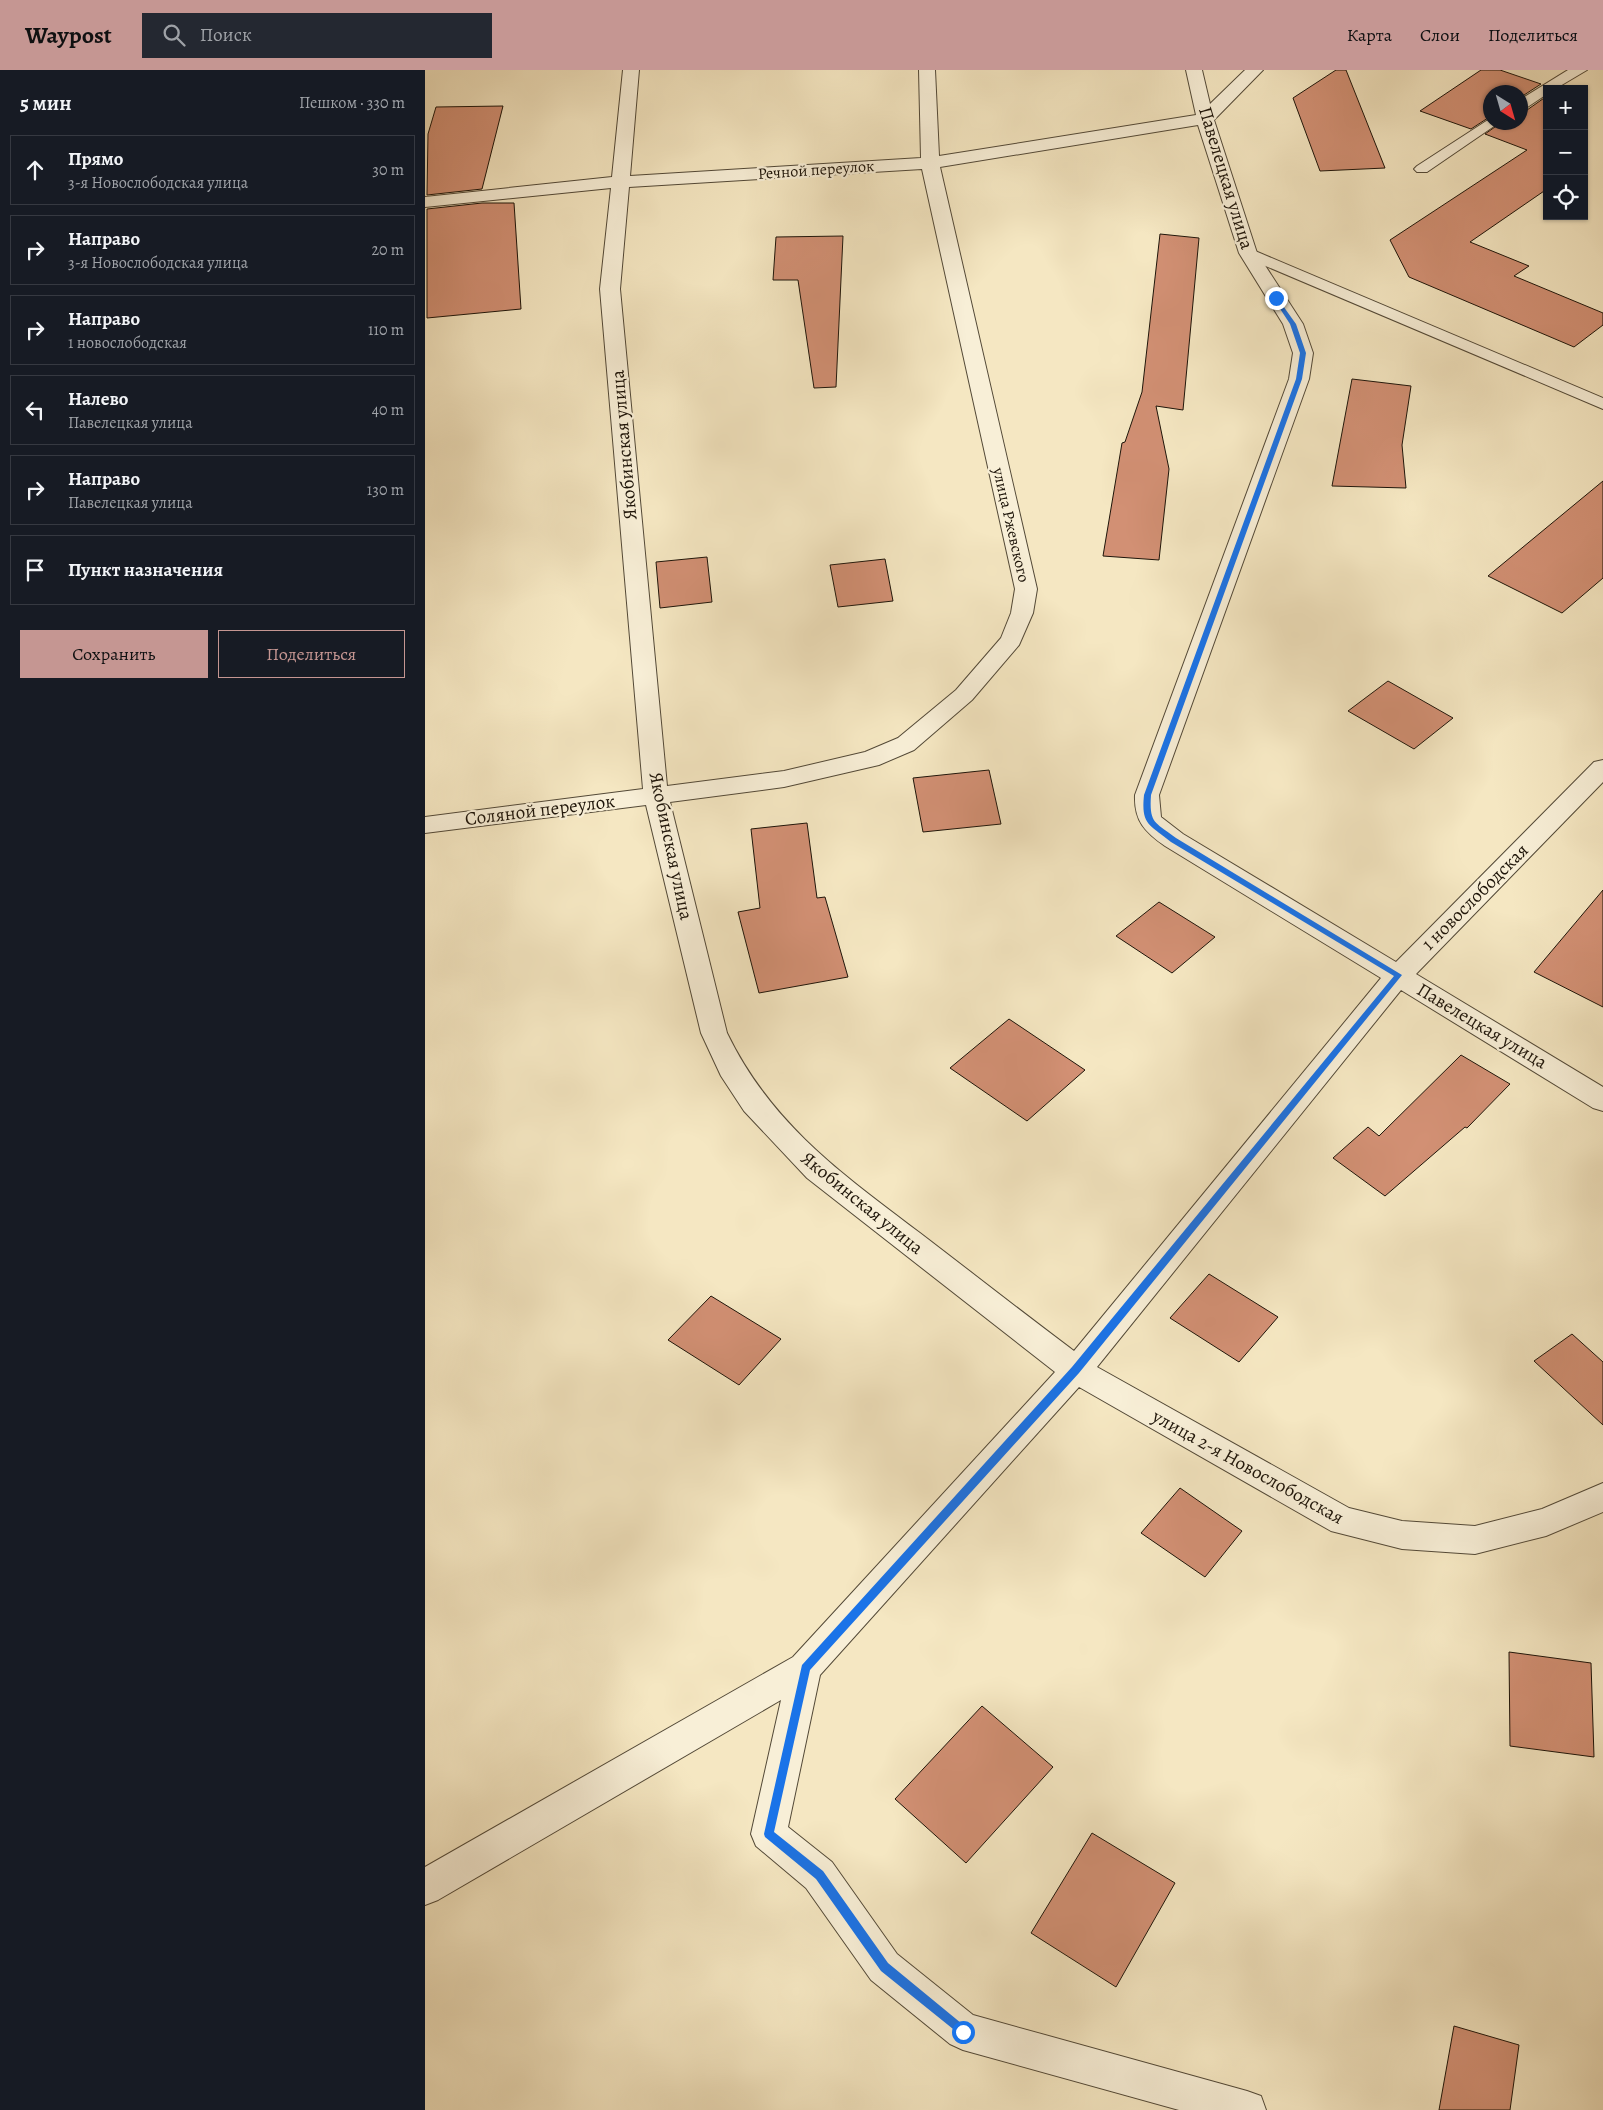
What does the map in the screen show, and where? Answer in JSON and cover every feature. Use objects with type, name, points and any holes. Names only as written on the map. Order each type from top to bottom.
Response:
[{"type":"street","name":"Якобинская улица","points":[[631,70],[610,289],[656,795],[714,1033],[731,1070],[753,1103],[817,1170],[1076,1370]]},
{"type":"street","name":"улица Ржевского","points":[[656,795],[784,778],[871,759],[906,744],[964,695],[1011,640],[1022,613],[1026,589],[930,163],[927,70]]},
{"type":"street","name":"Павелецкая улица","points":[[1194,70],[1205,119],[1248,253],[1293,324],[1303,353],[1299,379],[1147,795],[1146,814],[1150,822],[1174,840],[1603,1100]]},
{"type":"street","points":[[1205,119],[1255,70]]},
{"type":"street","name":"Речной переулок","points":[[425,202],[620,182],[930,163],[1205,119]]},
{"type":"street","name":"1 новослободская","points":[[805,1668],[1076,1370],[1399,975],[1603,768]]},
{"type":"street","name":"Соляной переулок","points":[[425,825],[656,795]]},
{"type":"street","name":"улица 2-я Новослободская","points":[[1076,1370],[1342,1521],[1402,1535],[1475,1540],[1546,1522],[1603,1497]]},
{"type":"street","points":[[425,1887],[805,1668]]},
{"type":"street","points":[[805,1668],[769,1834],[819,1875],[885,1967],[963,2032],[1247,2110]]},
{"type":"lane","points":[[1528,99],[1557,80],[1580,70]]},
{"type":"lane","points":[[1422,169],[1483,129]]},
{"type":"lane","points":[[1248,253],[1603,404]]},
{"type":"building","points":[[1336,70],[1346,70],[1385,168],[1320,171],[1293,98]]},
{"type":"building","points":[[1481,70],[1500,70],[1541,84],[1528,92],[1528,85],[1483,85],[1483,121],[1471,129],[1420,111]]},
{"type":"building","points":[[1543,99],[1543,192],[1470,242],[1529,266],[1514,276],[1603,313],[1603,325],[1574,347],[1409,277],[1390,240],[1527,150],[1485,134],[1491,130],[1528,130],[1528,109]]},
{"type":"building","points":[[503,106],[482,189],[427,195],[428,134],[436,107]]},
{"type":"building","points":[[482,203],[514,203],[521,309],[427,318],[427,209]]},
{"type":"building","points":[[1160,234],[1199,238],[1183,410],[1156,406],[1169,469],[1159,560],[1103,556],[1122,443],[1125,442],[1142,392]]},
{"type":"building","points":[[843,236],[836,387],[814,388],[798,280],[773,280],[776,237]]},
{"type":"building","points":[[1352,379],[1411,386],[1402,445],[1406,488],[1332,486]]},
{"type":"building","points":[[1603,481],[1603,578],[1562,613],[1488,576]]},
{"type":"building","points":[[707,557],[712,602],[660,608],[656,562]]},
{"type":"building","points":[[885,559],[893,601],[838,607],[830,565]]},
{"type":"building","points":[[1388,681],[1453,718],[1414,749],[1348,711]]},
{"type":"building","points":[[989,770],[1001,824],[923,832],[913,778]]},
{"type":"building","points":[[807,823],[817,898],[825,897],[848,977],[759,993],[738,912],[760,908],[751,829]]},
{"type":"building","points":[[1603,890],[1603,1007],[1534,972]]},
{"type":"building","points":[[1159,902],[1215,937],[1172,973],[1116,936]]},
{"type":"building","points":[[1009,1019],[1085,1070],[1027,1121],[950,1068]]},
{"type":"building","points":[[1461,1055],[1510,1084],[1467,1128],[1465,1127],[1385,1196],[1333,1158],[1368,1127],[1379,1136]]},
{"type":"building","points":[[1209,1274],[1278,1317],[1239,1362],[1170,1318]]},
{"type":"building","points":[[711,1296],[781,1339],[739,1385],[668,1340]]},
{"type":"building","points":[[1572,1334],[1603,1362],[1603,1425],[1534,1361]]},
{"type":"building","points":[[1180,1488],[1242,1531],[1205,1577],[1141,1533]]},
{"type":"building","points":[[1509,1652],[1591,1663],[1594,1757],[1510,1746]]},
{"type":"building","points":[[982,1706],[1053,1767],[966,1863],[895,1799]]},
{"type":"building","points":[[1092,1833],[1175,1883],[1116,1987],[1031,1933]]},
{"type":"building","points":[[1454,2026],[1519,2045],[1510,2110],[1439,2110]]},
{"type":"route","points":[[963,2032],[885,1967],[819,1875],[769,1834],[805,1668],[1076,1370],[1399,975],[1174,840],[1150,822],[1146,814],[1147,795],[1299,379],[1303,353],[1293,324],[1276,298]]}]
